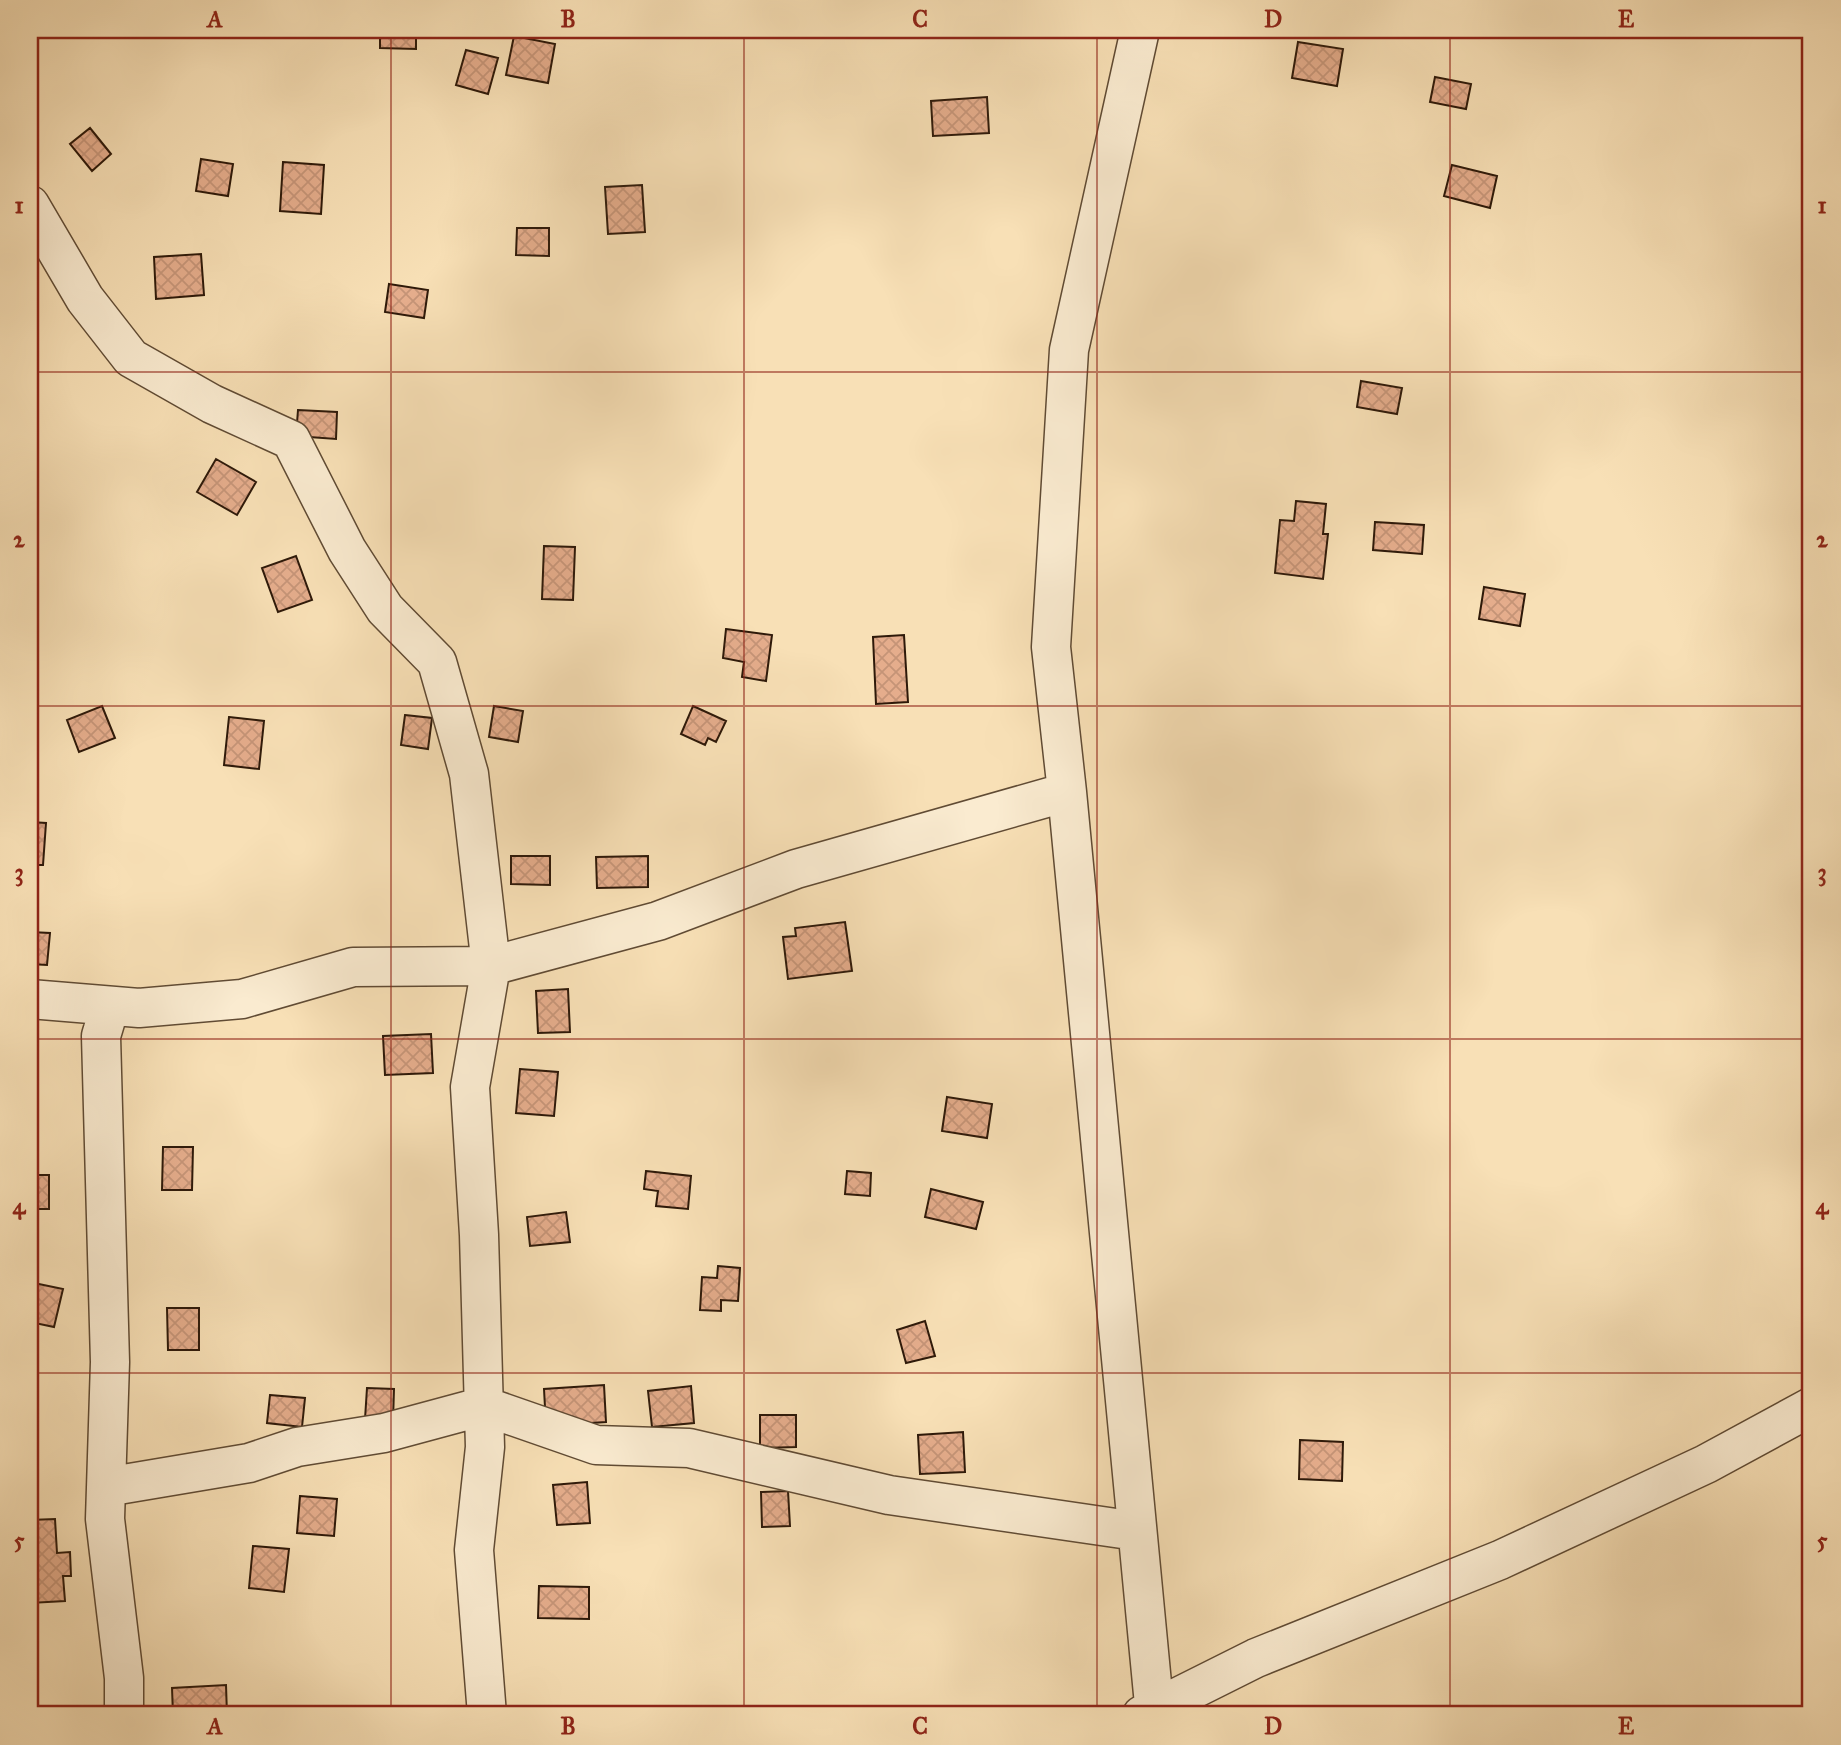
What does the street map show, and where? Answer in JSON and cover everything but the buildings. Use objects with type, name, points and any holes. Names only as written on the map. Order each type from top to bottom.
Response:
[{"type":"street","points":[[1140,30],[1069,350],[1051,647],[1067,792],[1151,1713],[1256,1658],[1500,1560],[1706,1465],[1811,1407]]},
{"type":"street","points":[[30,205],[85,299],[131,358],[212,404],[291,440],[347,550],[385,609],[436,662],[469,774],[491,966],[470,1087],[479,1236],[485,1447],[474,1550],[487,1715]]},
{"type":"street","points":[[30,999],[139,1008],[242,999],[353,967],[491,966],[658,920],[796,869],[1067,792]]},
{"type":"street","points":[[110,1006],[101,1036],[110,1363],[105,1519],[124,1678],[124,1715]]},
{"type":"street","points":[[106,1487],[249,1462],[297,1447],[384,1433],[484,1406],[596,1445],[690,1448],[889,1495],[1136,1531]]}]
